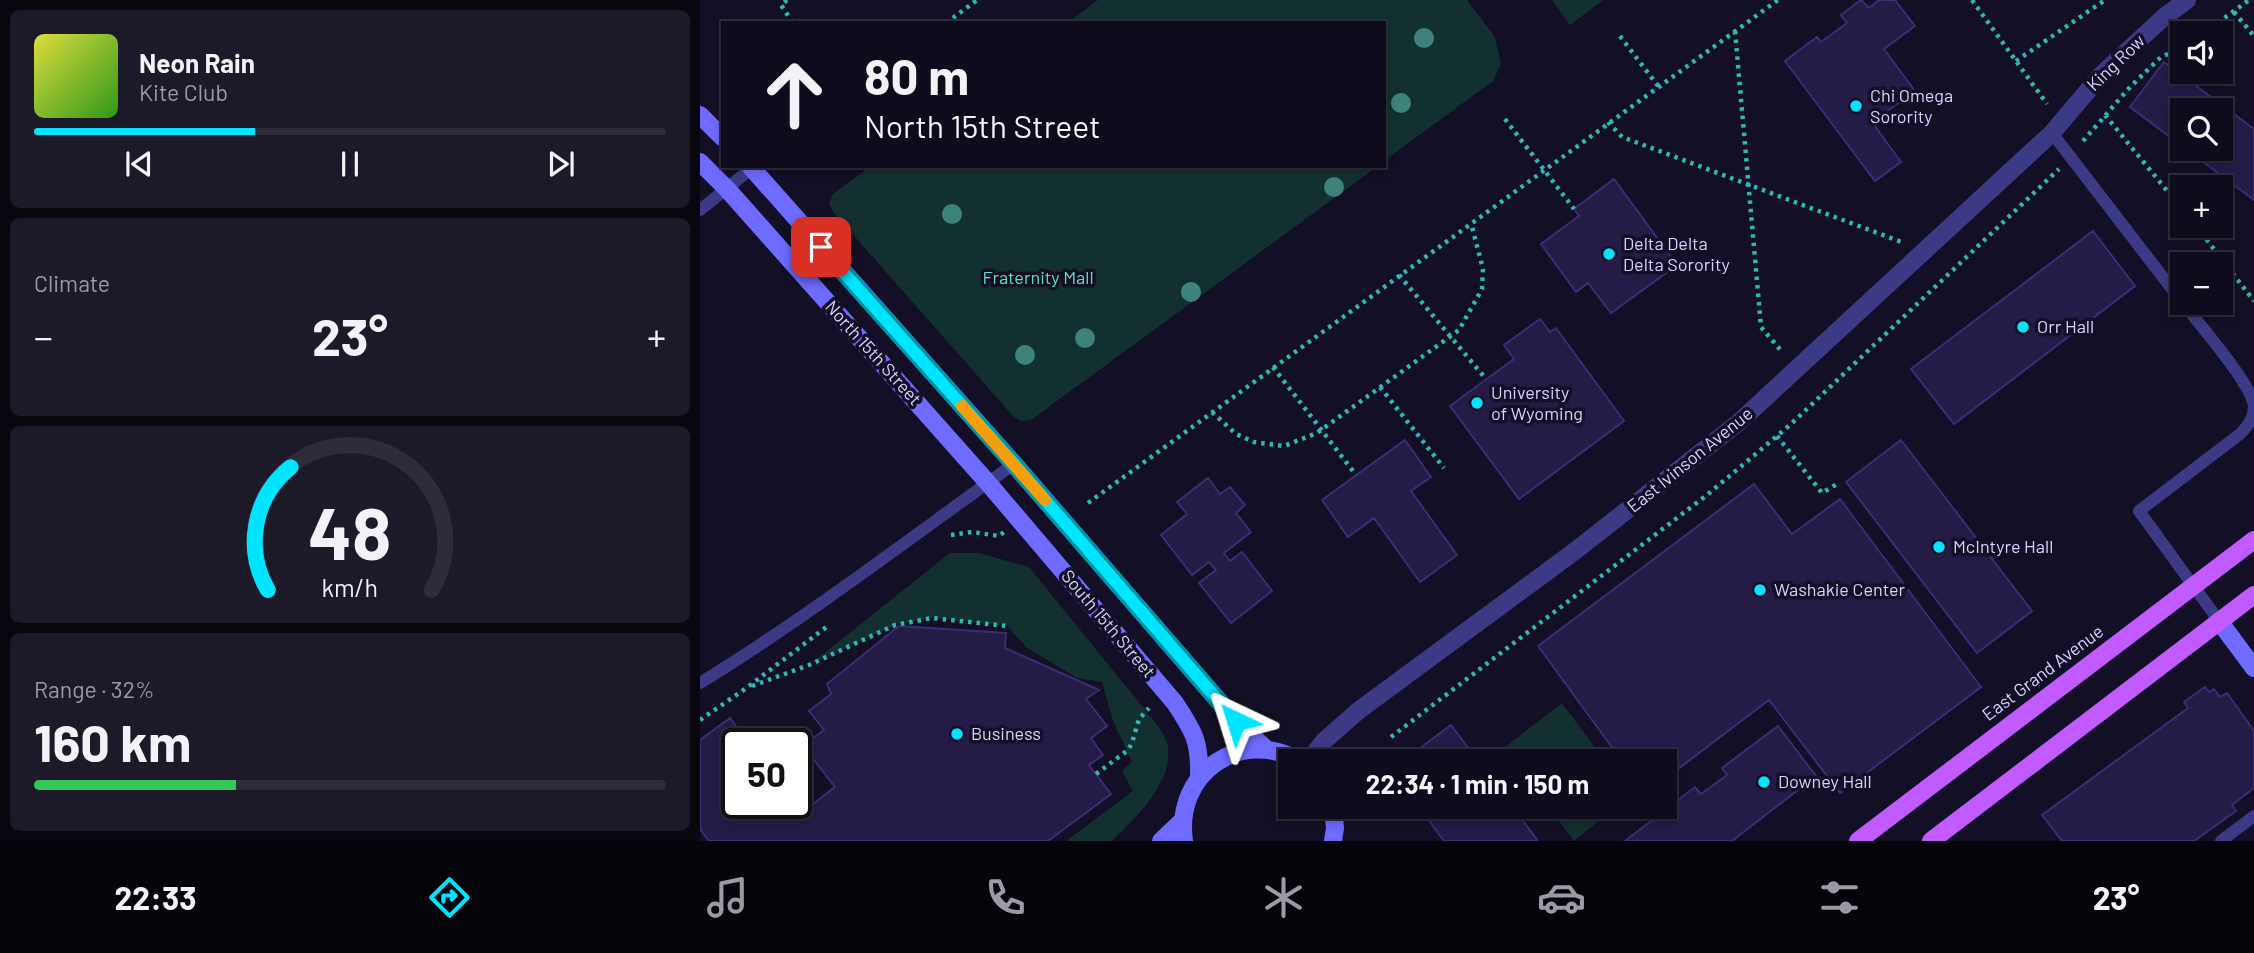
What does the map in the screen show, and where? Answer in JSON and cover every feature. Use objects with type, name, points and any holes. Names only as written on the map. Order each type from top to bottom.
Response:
[{"type":"main road","points":[[700,115],[721,136]]},
{"type":"main road","name":"North 15th Street","points":[[700,162],[727,189],[988,484]]},
{"type":"main road","name":"North 15th Street","points":[[752,168],[1014,464]]},
{"type":"main road","name":"South 15th Street","points":[[1014,464],[1236,721],[1266,748]]},
{"type":"main road","name":"South 15th Street","points":[[988,484],[1175,702],[1195,734],[1200,755],[1199,777]]},
{"type":"main road","name":"East Grand Avenue","points":[[1858,841],[2254,540]]},
{"type":"main road","points":[[1931,841],[2254,596]]},
{"type":"main road","points":[[2219,621],[2254,668]]},
{"type":"main road","name":"South 15th Street","points":[[1184,841],[1182,821],[1186,802],[1199,777],[1220,760],[1237,752],[1266,748],[1278,752]]},
{"type":"main road","points":[[1333,841],[1334,819]]},
{"type":"main road","points":[[1161,841],[1182,821]]},
{"type":"street","name":"King Row","points":[[2056,128],[2101,75],[2164,17],[2187,0]]},
{"type":"street","name":"East Ivinson Avenue","points":[[1318,749],[1358,711],[1586,543],[1738,423],[2056,128]]},
{"type":"lane","points":[[2056,128],[2170,285]]},
{"type":"lane","points":[[700,210],[750,168]]},
{"type":"lane","points":[[2192,315],[2246,385],[2254,406],[2252,422],[2139,511],[2219,621]]},
{"type":"lane","points":[[700,683],[804,615],[1014,464]]},
{"type":"lane","points":[[2221,841],[2254,816]]},
{"type":"path","points":[[787,0],[781,5],[792,21]]},
{"type":"path","points":[[949,21],[977,0]]},
{"type":"path","points":[[1088,503],[1778,0]]},
{"type":"path","points":[[1972,0],[2016,61],[2056,128]]},
{"type":"path","points":[[2016,61],[2105,0]]},
{"type":"path","points":[[2221,21],[2249,0]]},
{"type":"path","points":[[2234,12],[2254,36]]},
{"type":"path","points":[[1734,31],[1761,327],[1797,368]]},
{"type":"path","points":[[1620,36],[1658,86]]},
{"type":"path","points":[[2105,115],[2170,194]]},
{"type":"path","points":[[1505,119],[1574,209]]},
{"type":"path","points":[[1608,122],[1622,137],[1924,250]]},
{"type":"path","points":[[1212,412],[1236,434],[1254,442],[1284,446],[1321,430],[1451,336],[1459,330],[1482,289],[1483,268],[1471,223]]},
{"type":"path","points":[[2205,238],[2254,301]]},
{"type":"path","points":[[1399,275],[1486,379]]},
{"type":"path","points":[[1273,367],[1356,475]]},
{"type":"path","points":[[1380,387],[1444,468]]},
{"type":"path","points":[[1777,436],[1822,493],[1836,484]]},
{"type":"path","points":[[946,535],[972,533],[999,536],[1022,523]]},
{"type":"path","points":[[745,689],[809,665],[895,625],[932,618],[1007,626]]},
{"type":"path","points":[[700,720],[830,624]]},
{"type":"path","points":[[1096,774],[1128,750],[1139,719],[1149,708]]},
{"type":"green space","points":[[1098,0],[1467,0],[1495,37],[1501,64],[1493,81],[1386,160],[1386,21],[1070,21]]},
{"type":"green space","points":[[1552,0],[1603,0],[1570,25]]},
{"type":"green space","name":"Fraternity Mall","points":[[868,168],[1375,168],[1031,420],[1021,421],[1013,416],[834,213],[829,203],[833,194]]},
{"type":"green space","points":[[950,553],[979,553],[1029,567],[1159,727],[1167,742],[1166,770],[1152,797],[1112,841],[1066,841],[1133,791],[1122,771],[1132,762],[1113,721],[1102,682],[1077,678],[1026,647],[1007,626],[932,618],[895,625],[809,665]]},
{"type":"green space","points":[[1562,703],[1596,749],[1505,749]]},
{"type":"green space","points":[[1557,819],[1601,819],[1574,841]]},
{"type":"building","name":"Chi Omega Sorority","points":[[1861,0],[1869,8],[1879,0],[1895,0],[1915,26],[1884,49],[1915,91],[1872,122],[1901,162],[1875,181],[1785,61],[1817,37],[1821,42],[1847,23],[1841,15]]},
{"type":"building","points":[[2164,62],[2170,66],[2170,84],[2194,84],[2212,98],[2170,98],[2170,137],[2130,107]]},
{"type":"building","points":[[2233,113],[2254,129],[2254,200],[2233,184],[2233,175],[2221,175],[2202,161],[2233,161]]},
{"type":"building","name":"Delta Delta Delta Sorority","points":[[1614,179],[1677,265],[1611,313],[1588,283],[1576,292],[1541,244],[1579,216],[1574,209]]},
{"type":"building","name":"Orr Hall","points":[[2093,231],[2135,286],[1954,424],[1911,369]]},
{"type":"building","points":[[1540,319],[1550,332],[1556,328],[1624,421],[1519,499],[1450,406],[1514,359],[1504,345]]},
{"type":"building","points":[[1405,440],[1431,477],[1411,491],[1457,555],[1420,582],[1374,518],[1348,537],[1322,500]]},
{"type":"building","name":"McIntyre Hall","points":[[1901,440],[2032,611],[1977,653],[1846,482]]},
{"type":"building","points":[[1208,478],[1220,494],[1230,487],[1245,505],[1236,513],[1251,532],[1224,553],[1230,561],[1242,552],[1272,591],[1231,623],[1199,583],[1216,570],[1209,562],[1192,575],[1161,535],[1187,514],[1177,502]]},
{"type":"building","name":"Washakie Center","points":[[1754,484],[1792,534],[1840,499],[1981,687],[1840,793],[1769,700],[1678,769],[1677,749],[1613,749],[1538,646]]},
{"type":"building","name":"Business","points":[[899,626],[1006,633],[1005,648],[1099,690],[1086,699],[1107,726],[1091,738],[1103,755],[1089,765],[1111,794],[1048,841],[709,841],[700,829],[700,740],[730,718],[737,728],[721,728],[721,819],[812,819],[812,805],[835,787],[812,758],[812,739],[824,730],[809,711],[831,694],[827,684]]},
{"type":"building","points":[[2205,687],[2209,692],[2214,689],[2220,697],[2227,693],[2254,731],[2254,788],[2232,805],[2236,811],[2194,841],[2062,841],[2042,815],[2188,708],[2184,702]]},
{"type":"building","points":[[1451,725],[1469,749],[1419,749]]},
{"type":"building","name":"Downey Hall","points":[[1778,726],[1816,776],[1732,841],[1625,841],[1654,819],[1677,819],[1677,801],[1695,787],[1701,794],[1727,775],[1722,768]]},
{"type":"building","points":[[1428,819],[1522,819],[1538,841],[1444,841]]},
{"type":"slow traffic","points":[[962,406],[1045,500]]},
{"type":"place","name":"Chi Omega Sorority","points":[[1856,106]]},
{"type":"place","name":"Delta Delta Delta Sorority","points":[[1609,254]]},
{"type":"place","name":"Orr Hall","points":[[2023,327]]},
{"type":"place","name":"University of Wyoming","points":[[1477,403]]},
{"type":"place","name":"McIntyre Hall","points":[[1939,547]]},
{"type":"place","name":"Washakie Center","points":[[1760,590]]},
{"type":"place","name":"Business","points":[[957,734]]},
{"type":"place","name":"Downey Hall","points":[[1764,782]]},
{"type":"route","points":[[821,247],[1014,464],[1236,721]]}]
